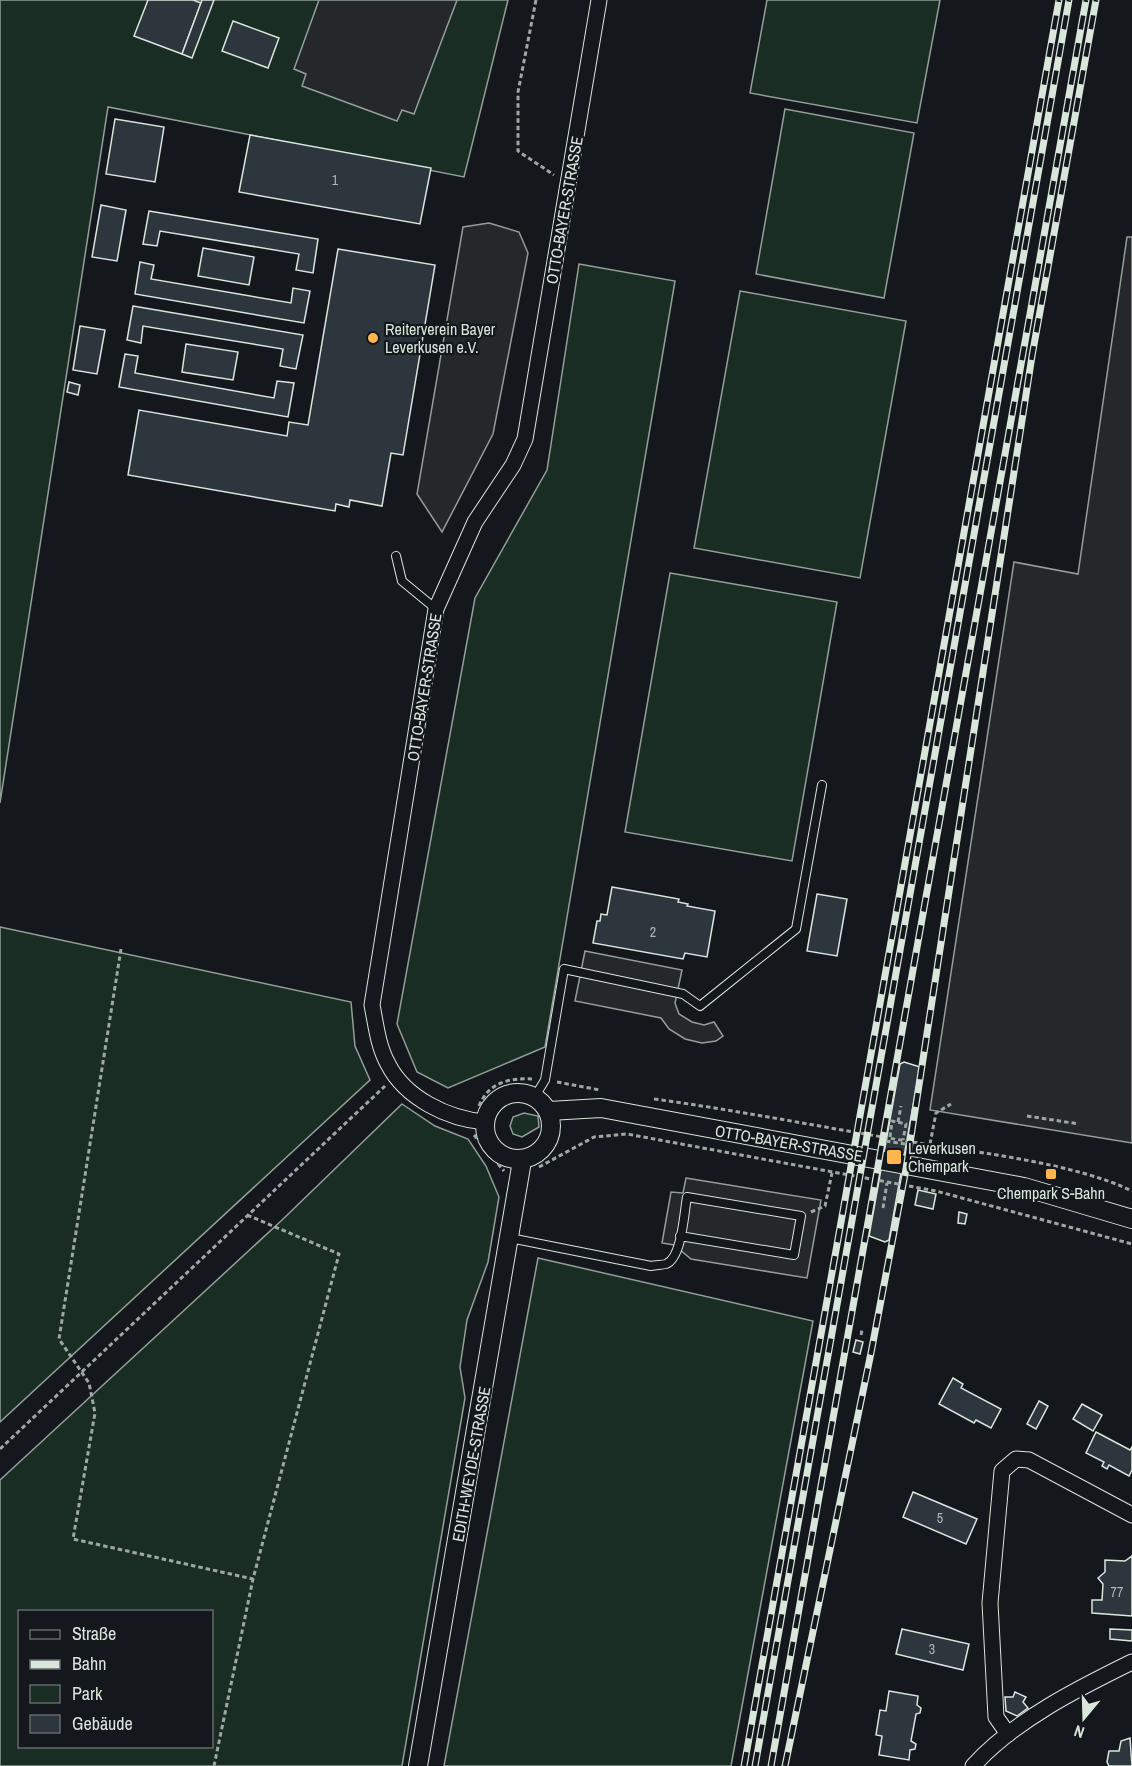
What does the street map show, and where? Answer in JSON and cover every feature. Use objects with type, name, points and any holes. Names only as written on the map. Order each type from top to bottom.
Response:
[{"type":"street","name":"OTTO-BAYER-STRASSE","points":[[479,1127],[421,1100],[395,1077],[379,1041],[372,1005],[436,609],[475,522],[513,465],[525,439],[598,0]]},
{"type":"street","points":[[520,1093],[534,1098],[549,1111],[550,1137],[542,1149],[521,1167],[497,1152],[479,1127],[500,1098],[520,1093]]},
{"type":"street","name":"OTTO-BAYER-STRASSE","points":[[549,1111],[601,1108],[915,1166],[1023,1187],[1132,1219]]},
{"type":"street","name":"EDITH-WEYDE-STRASSE","points":[[418,1766],[521,1167]]},
{"type":"street","points":[[1008,1734],[996,1717],[990,1603],[1002,1471],[1016,1459],[1029,1460],[1132,1515]]},
{"type":"street","points":[[973,1766],[1008,1734],[1087,1685],[1132,1662]]},
{"type":"lane","points":[[396,556],[402,581],[426,604],[436,609]]},
{"type":"lane","points":[[534,1098],[545,1080],[564,969],[683,994],[700,1006],[796,929],[822,784]]},
{"type":"lane","points":[[510,1239],[651,1266],[667,1264],[677,1254],[680,1236],[687,1197],[801,1216],[794,1256],[680,1236]]},
{"type":"path","points":[[537,0],[518,92],[518,151],[559,179],[569,180]]},
{"type":"path","points":[[121,949],[59,1339],[89,1383],[95,1413],[73,1539],[253,1579]]},
{"type":"path","points":[[0,1449],[389,1082]]},
{"type":"path","points":[[930,1144],[936,1113],[951,1104]]},
{"type":"path","points":[[898,1122],[901,1106]]},
{"type":"path","points":[[1027,1116],[1078,1124]]},
{"type":"path","points":[[888,1139],[892,1121],[898,1122],[906,1124],[904,1142]]},
{"type":"path","points":[[479,1127],[502,1171],[548,1163],[594,1137],[627,1134],[936,1191],[1132,1244]]},
{"type":"path","points":[[848,1131],[1036,1164],[1118,1184],[1132,1191]]},
{"type":"path","points":[[1035,1169],[1036,1164]]},
{"type":"path","points":[[801,1216],[825,1206],[832,1173]]},
{"type":"path","points":[[883,1208],[888,1183]]},
{"type":"path","points":[[1118,1184],[1118,1192]]},
{"type":"path","points":[[214,1766],[253,1579],[339,1254],[247,1215]]},
{"type":"path","points":[[1053,1223],[1055,1216]]},
{"type":"path","points":[[1119,1241],[1120,1236]]},
{"type":"path","points":[[861,1335],[862,1330]]},
{"type":"green space","points":[[0,0],[508,0],[464,177],[108,107],[0,803]]},
{"type":"green space","points":[[767,0],[940,0],[917,123],[750,93]]},
{"type":"green space","points":[[785,109],[914,133],[884,298],[756,274]]},
{"type":"green space","points":[[579,264],[675,281],[545,1047],[448,1088],[417,1072],[397,1024],[475,598],[547,470]]},
{"type":"green space","points":[[740,291],[906,321],[860,578],[694,548]]},
{"type":"green space","points":[[670,573],[837,602],[792,861],[625,832]]},
{"type":"green space","points":[[0,927],[351,1002],[355,1046],[370,1080],[0,1422]]},
{"type":"green space","points":[[402,1104],[435,1126],[468,1139],[486,1166],[499,1197],[488,1262],[467,1320],[460,1367],[465,1398],[402,1766],[0,1766],[0,1480],[281,1221]]},
{"type":"green space","points":[[524,1113],[538,1116],[539,1127],[522,1137],[513,1134],[510,1126],[513,1117]]},
{"type":"green space","points":[[538,1258],[813,1321],[731,1766],[444,1766]]},
{"type":"shaded area","points":[[319,0],[457,0],[414,114],[402,110],[397,121],[302,86],[306,74],[294,69]]},
{"type":"shaded area","points":[[489,223],[519,232],[528,253],[493,434],[442,532],[417,494],[463,227]]},
{"type":"shaded area","points":[[1127,237],[1132,237],[1132,1143],[930,1110],[1014,562],[1078,574]]},
{"type":"shaded area","points":[[585,951],[682,970],[675,1003],[679,1014],[692,1022],[704,1025],[714,1022],[723,1036],[716,1041],[702,1043],[685,1039],[669,1029],[661,1018],[575,1001]]},
{"type":"shaded area","points":[[686,1178],[821,1200],[807,1278],[691,1259],[674,1245],[662,1243],[671,1192],[683,1193]]},
{"type":"building","points":[[148,0],[193,0],[201,3],[182,54],[134,36]]},
{"type":"building","points":[[202,0],[214,0],[192,58],[182,54]]},
{"type":"building","points":[[233,21],[279,38],[268,68],[222,51]]},
{"type":"building","points":[[115,119],[164,127],[155,182],[106,174]]},
{"type":"building","points":[[250,135],[431,168],[420,224],[239,192]]},
{"type":"building","points":[[101,205],[126,210],[117,261],[92,257]]},
{"type":"building","points":[[149,211],[318,239],[313,273],[296,270],[299,254],[160,231],[157,246],[143,244]]},
{"type":"building","points":[[203,248],[254,257],[249,285],[198,276]]},
{"type":"building","name":"Reiterverein Bayer Leverkusen e.V.","points":[[338,249],[435,265],[403,455],[391,453],[382,506],[350,500],[349,507],[336,504],[335,511],[128,475],[139,410],[287,436],[289,422],[308,425]]},
{"type":"building","points":[[140,262],[154,265],[151,279],[291,303],[293,288],[310,291],[304,323],[135,294]]},
{"type":"building","points":[[133,306],[303,335],[296,369],[280,366],[283,349],[143,326],[141,343],[127,340]]},
{"type":"building","points":[[80,326],[105,330],[97,374],[73,370]]},
{"type":"building","points":[[186,344],[238,352],[233,380],[182,372]]},
{"type":"building","points":[[125,354],[138,356],[135,373],[274,398],[277,381],[294,383],[288,417],[119,387]]},
{"type":"building","points":[[69,382],[80,385],[78,395],[67,392]]},
{"type":"building","points":[[612,887],[679,899],[678,902],[688,904],[687,906],[715,911],[707,957],[685,953],[683,959],[593,943],[597,921],[600,921],[601,914],[607,915]]},
{"type":"building","points":[[817,894],[847,899],[837,956],[807,951]]},
{"type":"building","points":[[904,1062],[920,1067],[889,1240],[885,1242],[869,1236],[900,1064]]},
{"type":"building","points":[[918,1190],[936,1194],[933,1209],[915,1205]]},
{"type":"building","points":[[959,1212],[967,1214],[965,1224],[958,1223]]},
{"type":"building","points":[[856,1340],[863,1342],[860,1354],[853,1352]]},
{"type":"building","points":[[953,1378],[963,1384],[961,1388],[1001,1409],[991,1428],[976,1420],[974,1423],[939,1404]]},
{"type":"building","points":[[1039,1401],[1048,1406],[1036,1429],[1027,1424]]},
{"type":"building","points":[[1082,1404],[1102,1415],[1093,1431],[1073,1419]]},
{"type":"building","points":[[1096,1432],[1130,1450],[1132,1447],[1132,1470],[1129,1476],[1109,1465],[1107,1469],[1102,1466],[1104,1462],[1086,1453]]},
{"type":"building","points":[[913,1492],[977,1519],[966,1544],[903,1517]]},
{"type":"building","points":[[1132,1556],[1132,1616],[1092,1613],[1092,1600],[1102,1600],[1103,1584],[1098,1578],[1105,1572],[1105,1560],[1125,1561]]},
{"type":"building","points":[[902,1629],[969,1644],[963,1670],[896,1654]]},
{"type":"building","points":[[1110,1629],[1132,1630],[1132,1641],[1110,1639]]},
{"type":"building","points":[[889,1691],[918,1696],[917,1705],[921,1708],[920,1713],[916,1714],[911,1741],[916,1744],[915,1749],[910,1750],[909,1760],[879,1755],[882,1736],[876,1735],[880,1710],[886,1711]]},
{"type":"building","points":[[1015,1692],[1026,1697],[1023,1702],[1028,1708],[1017,1716],[1006,1711],[1005,1697],[1013,1697]]},
{"type":"building","points":[[1130,1738],[1132,1766],[1109,1766],[1107,1762],[1109,1751],[1119,1751],[1121,1741]]},
{"type":"railway","points":[[744,1766],[1059,0]]},
{"type":"railway","points":[[755,1766],[1069,0]]},
{"type":"railway","points":[[771,1766],[1086,0]]},
{"type":"railway","points":[[785,1766],[871,1353],[906,1169],[1032,356],[1096,0]]},
{"type":"place","name":"Reiterverein Bayer Leverkusen e.V.","points":[[373,338]]},
{"type":"place","name":"Leverkusen Chempark","points":[[894,1157]]},
{"type":"place","name":"Chempark S-Bahn","points":[[1051,1174]]}]
